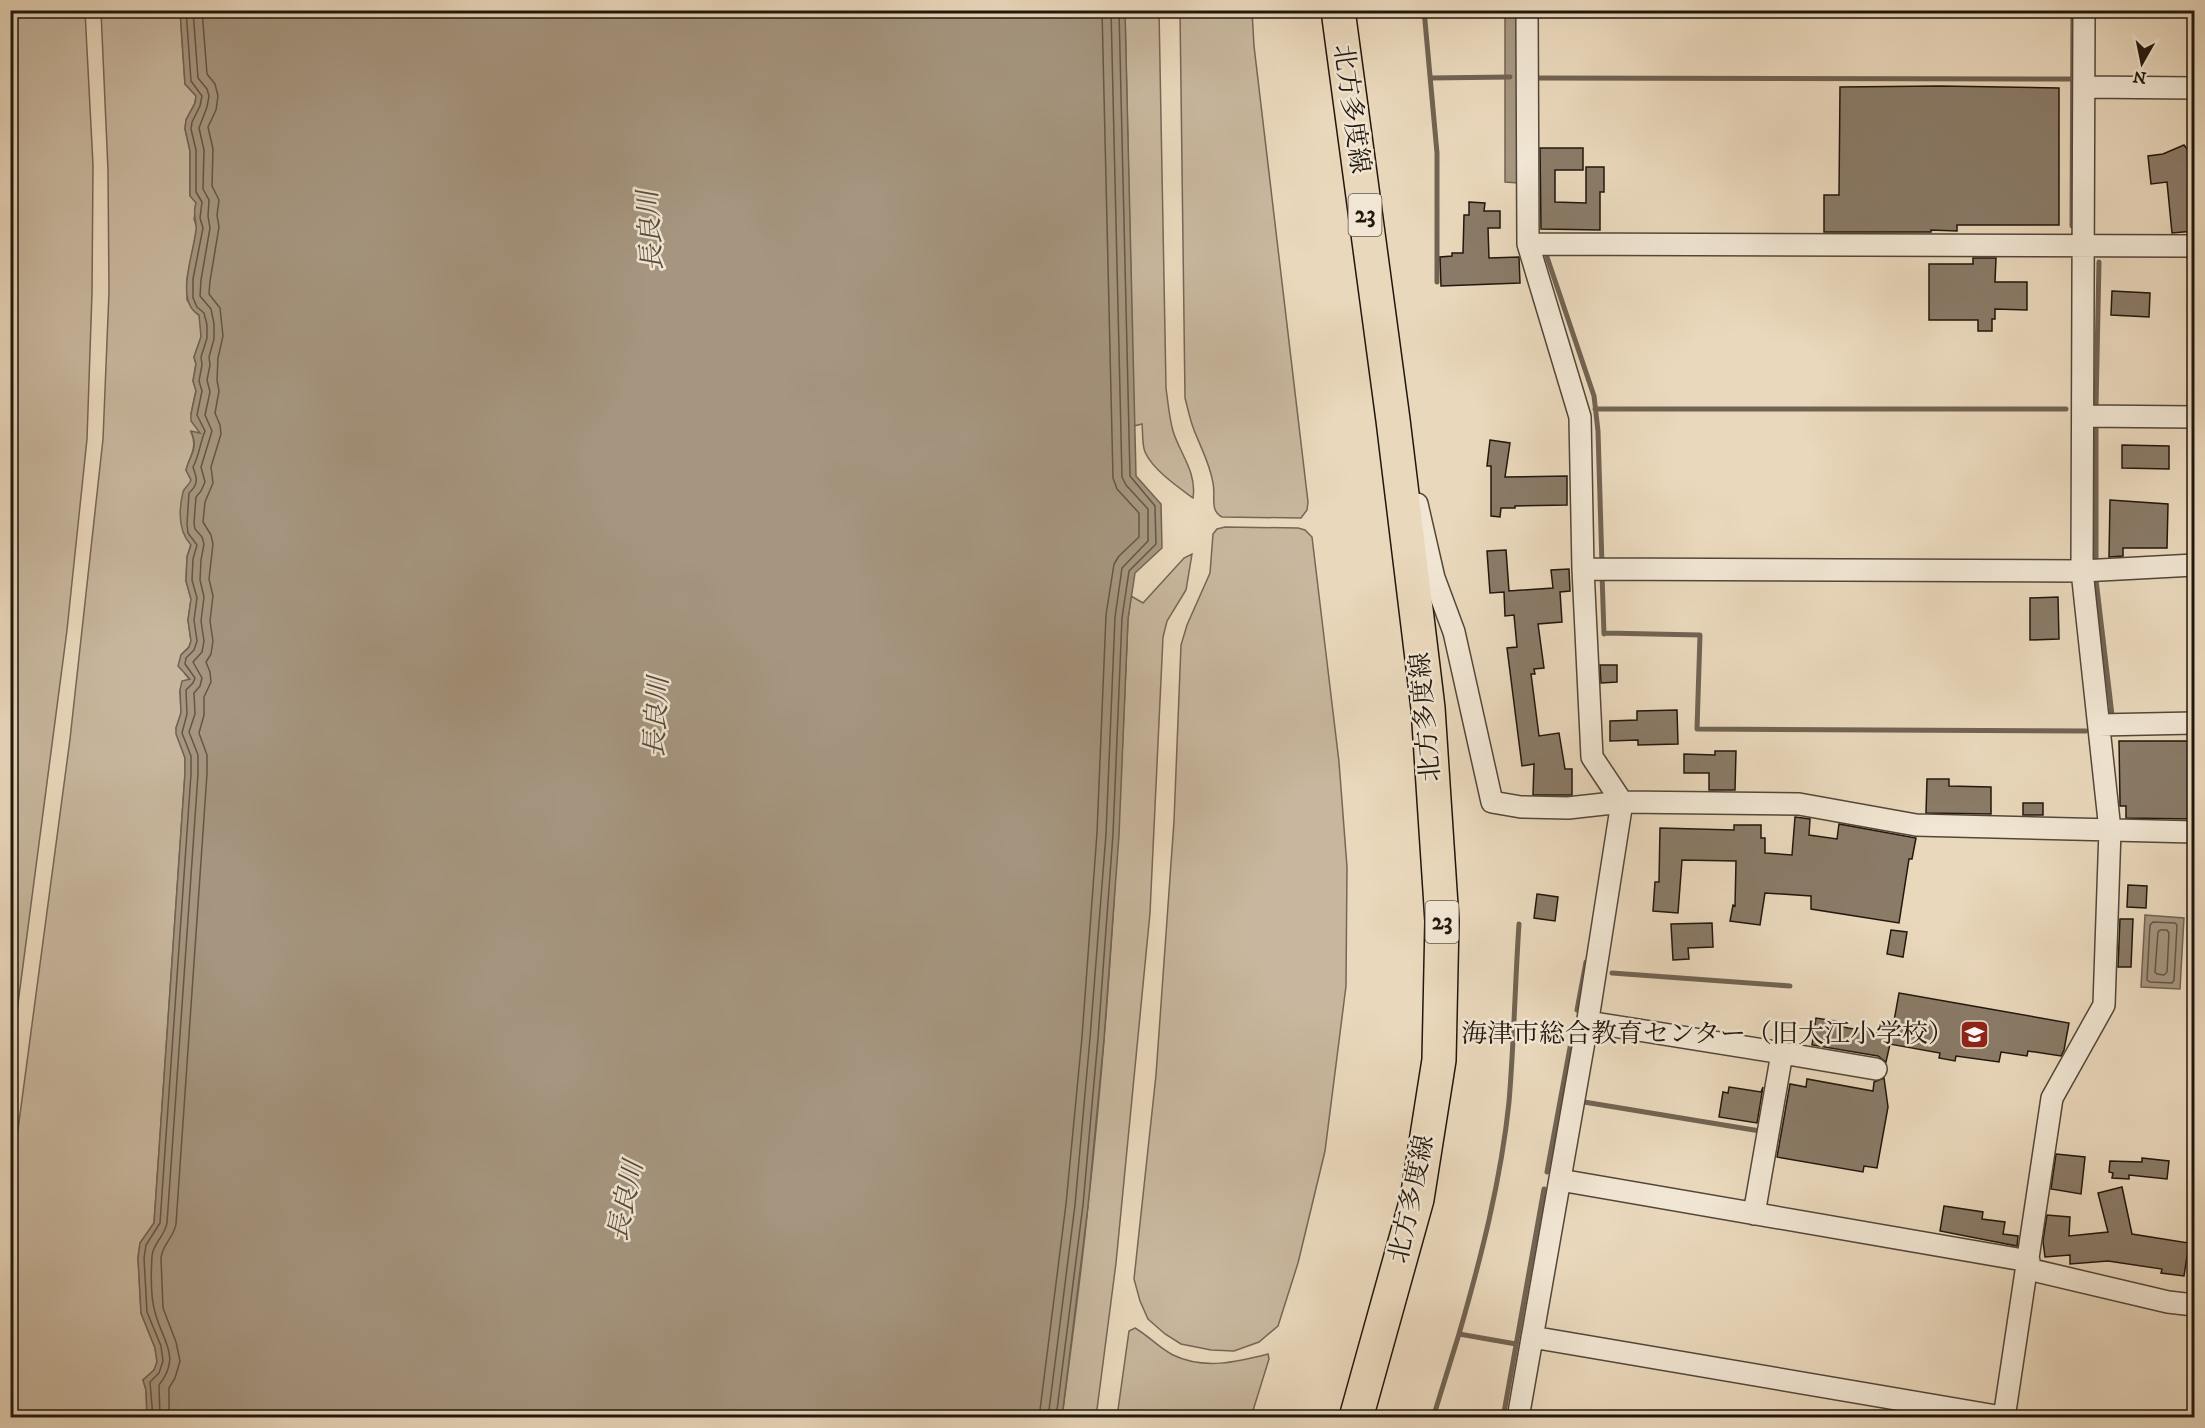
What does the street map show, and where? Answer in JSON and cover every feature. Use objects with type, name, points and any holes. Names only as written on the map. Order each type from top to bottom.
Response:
[{"type":"main road","name":"北方多度線","points":[[1338,10],[1393,420],[1428,708],[1442,921],[1439,1060],[1417,1199],[1356,1418]]},
{"type":"street","points":[[1518,1418],[1588,1022],[1622,802],[1592,757],[1596,569],[1580,417],[1528,244],[1527,10]]},
{"type":"street","points":[[1532,1337],[2006,1417],[2052,1098],[2104,1005],[2110,830],[2082,571],[2084,10]]},
{"type":"street","points":[[2084,87],[2194,88]]},
{"type":"street","points":[[1528,244],[2194,246]]},
{"type":"street","points":[[2083,416],[2194,417]]},
{"type":"street","points":[[1393,420],[1407,459],[1434,578],[1454,632],[1492,802],[1521,807],[1568,808],[1622,802],[1799,804],[1916,825],[2194,832]]},
{"type":"street","points":[[1596,569],[2082,571],[2194,565]]},
{"type":"street","points":[[2099,725],[2194,723]]},
{"type":"street","points":[[1588,1022],[1875,1069]]},
{"type":"street","points":[[1754,1214],[1782,1053]]},
{"type":"street","points":[[1560,1180],[2028,1265],[2168,1302],[2194,1305]]},
{"type":"shaded area","points":[[10,11],[85,11],[93,165],[92,293],[87,439],[67,630],[11,1057]]},
{"type":"shaded area","points":[[101,11],[180,11],[185,84],[196,96],[186,120],[185,129],[190,151],[190,195],[197,203],[194,219],[197,228],[187,279],[187,300],[199,315],[201,325],[201,337],[194,357],[196,364],[193,381],[196,390],[191,414],[201,434],[191,432],[194,447],[186,470],[191,480],[191,544],[187,557],[186,581],[191,599],[188,620],[191,641],[189,647],[181,655],[185,674],[190,680],[180,690],[181,713],[176,728],[185,758],[185,773],[154,1223],[140,1243],[138,1258],[141,1313],[155,1348],[157,1362],[154,1370],[143,1380],[146,1390],[147,1417],[11,1418],[11,1182],[70,739],[103,439],[109,292],[108,170]]},
{"type":"shaded area","points":[[1125,11],[1159,11],[1166,388],[1173,431],[1193,480],[1193,498],[1166,478],[1149,459],[1144,449],[1142,424],[1134,426]]},
{"type":"shaded area","points":[[1180,11],[1252,11],[1254,46],[1308,502],[1307,510],[1301,518],[1222,517],[1218,514],[1214,507],[1214,488],[1210,469],[1185,398]]},
{"type":"shaded area","points":[[1225,527],[1298,528],[1305,530],[1312,537],[1339,762],[1347,867],[1346,986],[1325,1151],[1298,1263],[1278,1326],[1259,1342],[1234,1351],[1211,1350],[1181,1344],[1165,1334],[1148,1319],[1134,1279],[1156,1075],[1174,821],[1181,645],[1187,625],[1210,573],[1213,534],[1217,529]]},
{"type":"shaded area","points":[[1192,554],[1186,590],[1167,621],[1163,637],[1150,913],[1116,1263],[1096,1417],[1062,1418],[1096,1133],[1113,913],[1131,596],[1143,603],[1184,558]]},
{"type":"shaded area","points":[[1135,1328],[1163,1349],[1185,1360],[1220,1363],[1268,1354],[1269,1359],[1251,1417],[1117,1417],[1129,1331]]},
{"type":"water","name":"長良川","points":[[180,11],[1125,11],[1136,476],[1161,504],[1162,548],[1135,573],[1128,619],[1119,835],[1104,1039],[1088,1206],[1062,1417],[147,1417],[146,1390],[143,1380],[154,1370],[157,1362],[155,1348],[141,1313],[138,1258],[140,1243],[154,1223],[185,773],[185,758],[176,728],[181,713],[182,681],[190,679],[178,666],[181,655],[189,647],[191,641],[188,620],[191,599],[186,581],[187,557],[191,545],[182,527],[181,505],[183,492],[191,480],[186,470],[194,447],[191,431],[200,433],[191,421],[196,391],[193,381],[196,364],[194,357],[201,337],[199,315],[192,308],[188,299],[187,288],[187,276],[196,230],[194,210],[196,203],[190,196],[190,151],[185,129],[186,120],[196,96],[185,84]]},
{"type":"water","points":[[1505,11],[1518,11],[1518,183],[1505,182]]},
{"type":"water","points":[[2145,915],[2184,918],[2180,989],[2141,987]]},
{"type":"building","points":[[1840,87],[2059,88],[2059,225],[1957,225],[1957,231],[1931,230],[1931,232],[1824,232],[1824,195],[1839,195]]},
{"type":"building","points":[[2184,145],[2194,158],[2194,231],[2172,233],[2167,182],[2151,184],[2148,156],[2163,154]]},
{"type":"building","points":[[1540,148],[1583,148],[1583,170],[1555,170],[1555,202],[1586,203],[1586,167],[1604,167],[1604,192],[1600,192],[1600,230],[1541,229]]},
{"type":"building","points":[[1469,202],[1485,203],[1484,211],[1500,211],[1500,228],[1488,228],[1489,258],[1519,257],[1520,283],[1441,286],[1440,257],[1452,256],[1452,253],[1463,253],[1464,215],[1469,215]]},
{"type":"building","points":[[1973,258],[1996,258],[1995,282],[2027,282],[2027,310],[1995,309],[1992,331],[1978,331],[1978,320],[1929,320],[1929,264],[1973,264]]},
{"type":"building","points":[[2112,291],[2150,293],[2149,317],[2111,315]]},
{"type":"building","points":[[1490,440],[1510,443],[1505,477],[1567,476],[1567,505],[1501,508],[1500,517],[1491,516],[1491,466],[1487,466]]},
{"type":"building","points":[[2122,445],[2169,446],[2169,469],[2122,468]]},
{"type":"building","points":[[2110,500],[2168,504],[2167,548],[2123,548],[2123,556],[2109,557]]},
{"type":"building","points":[[1506,550],[1509,591],[1553,588],[1551,570],[1569,569],[1570,591],[1560,592],[1562,622],[1538,624],[1544,668],[1534,669],[1535,674],[1531,674],[1539,736],[1559,733],[1565,769],[1572,769],[1572,795],[1533,795],[1534,764],[1522,766],[1507,648],[1517,647],[1514,615],[1505,616],[1504,592],[1490,593],[1487,551]]},
{"type":"building","points":[[2058,597],[2059,639],[2030,640],[2030,598]]},
{"type":"building","points":[[1600,665],[1617,665],[1617,682],[1601,683]]},
{"type":"building","points":[[1677,710],[1678,744],[1638,745],[1638,740],[1610,741],[1610,721],[1637,720],[1637,711]]},
{"type":"building","points":[[2119,741],[2194,741],[2194,819],[2126,818],[2126,806],[2120,806]]},
{"type":"building","points":[[1715,751],[1736,751],[1735,790],[1709,790],[1709,773],[1684,773],[1684,754],[1715,755]]},
{"type":"building","points":[[1927,779],[1949,779],[1949,786],[1991,787],[1991,814],[1926,813]]},
{"type":"building","points":[[2023,803],[2043,803],[2043,815],[2023,815]]},
{"type":"building","points":[[1795,817],[1810,819],[1809,835],[1837,839],[1839,824],[1916,838],[1912,859],[1909,859],[1899,923],[1811,909],[1811,896],[1765,893],[1760,925],[1730,921],[1733,905],[1735,906],[1736,861],[1682,860],[1678,913],[1653,911],[1655,882],[1659,882],[1660,828],[1734,830],[1734,825],[1761,825],[1761,838],[1765,838],[1765,853],[1792,855]]},
{"type":"building","points":[[2128,885],[2147,886],[2146,908],[2127,907]]},
{"type":"building","points":[[1537,894],[1558,897],[1555,921],[1534,918]]},
{"type":"building","points":[[2120,919],[2133,919],[2131,967],[2118,967]]},
{"type":"building","points":[[1712,923],[1713,947],[1688,948],[1689,959],[1673,960],[1671,924]]},
{"type":"building","points":[[1891,930],[1907,932],[1903,957],[1887,954]]},
{"type":"building","points":[[1899,993],[2069,1023],[2064,1050],[2061,1056],[2028,1051],[2027,1056],[2001,1052],[1999,1062],[1956,1056],[1955,1061],[1939,1058],[1940,1053],[1890,1044],[1886,1062],[1878,1056],[1812,1045],[1816,1018],[1836,1021],[1835,1025],[1883,1034],[1886,1020],[1894,1021]]},
{"type":"building","points":[[1884,1078],[1888,1107],[1877,1168],[1864,1166],[1863,1172],[1777,1157],[1790,1084],[1806,1087],[1807,1079],[1873,1091],[1874,1082]]},
{"type":"building","points":[[1729,1087],[1761,1092],[1763,1087],[1757,1123],[1719,1117],[1723,1092],[1728,1093]]},
{"type":"building","points":[[2056,1154],[2085,1157],[2081,1194],[2051,1189]]},
{"type":"building","points":[[2142,1158],[2169,1161],[2167,1179],[2129,1175],[2129,1179],[2112,1178],[2113,1173],[2109,1172],[2110,1161],[2142,1162]]},
{"type":"building","points":[[2122,1187],[2132,1234],[2189,1243],[2184,1276],[2161,1273],[2162,1269],[2108,1261],[2070,1264],[2070,1255],[2045,1257],[2043,1241],[2047,1215],[2070,1217],[2069,1236],[2108,1232],[2098,1193]]},
{"type":"building","points":[[1944,1206],[1983,1212],[1982,1219],[2005,1222],[2003,1234],[2018,1236],[2017,1246],[1940,1231]]},
{"type":"waterway","points":[[1424,10],[1437,153],[1437,282]]},
{"type":"waterway","points":[[2072,226],[2073,10]]},
{"type":"waterway","points":[[1430,78],[1510,77]]},
{"type":"waterway","points":[[1536,78],[2073,79]]},
{"type":"waterway","points":[[1547,257],[1594,396],[1598,431],[1602,565]]},
{"type":"waterway","points":[[2096,407],[2099,262]]},
{"type":"waterway","points":[[1595,409],[2066,409]]},
{"type":"waterway","points":[[2096,428],[2096,562]]},
{"type":"waterway","points":[[1602,574],[1604,634]]},
{"type":"waterway","points":[[2096,580],[2112,715]]},
{"type":"waterway","points":[[1604,633],[1700,635],[1697,729],[2086,731]]},
{"type":"waterway","points":[[1516,1344],[1459,1334],[1475,1277],[1501,1160],[1511,1080],[1519,924]]},
{"type":"waterway","points":[[1577,1010],[1586,962]]},
{"type":"waterway","points":[[1612,973],[1790,986]]},
{"type":"waterway","points":[[1547,1172],[1574,1026]]},
{"type":"waterway","points":[[1584,1102],[1760,1131]]},
{"type":"waterway","points":[[1503,1418],[1544,1189]]},
{"type":"waterway","points":[[1433,1418],[1459,1334]]},
{"type":"place","name":"海津市総合教育センター（旧大江小学校）","points":[[1975,1034]]}]
